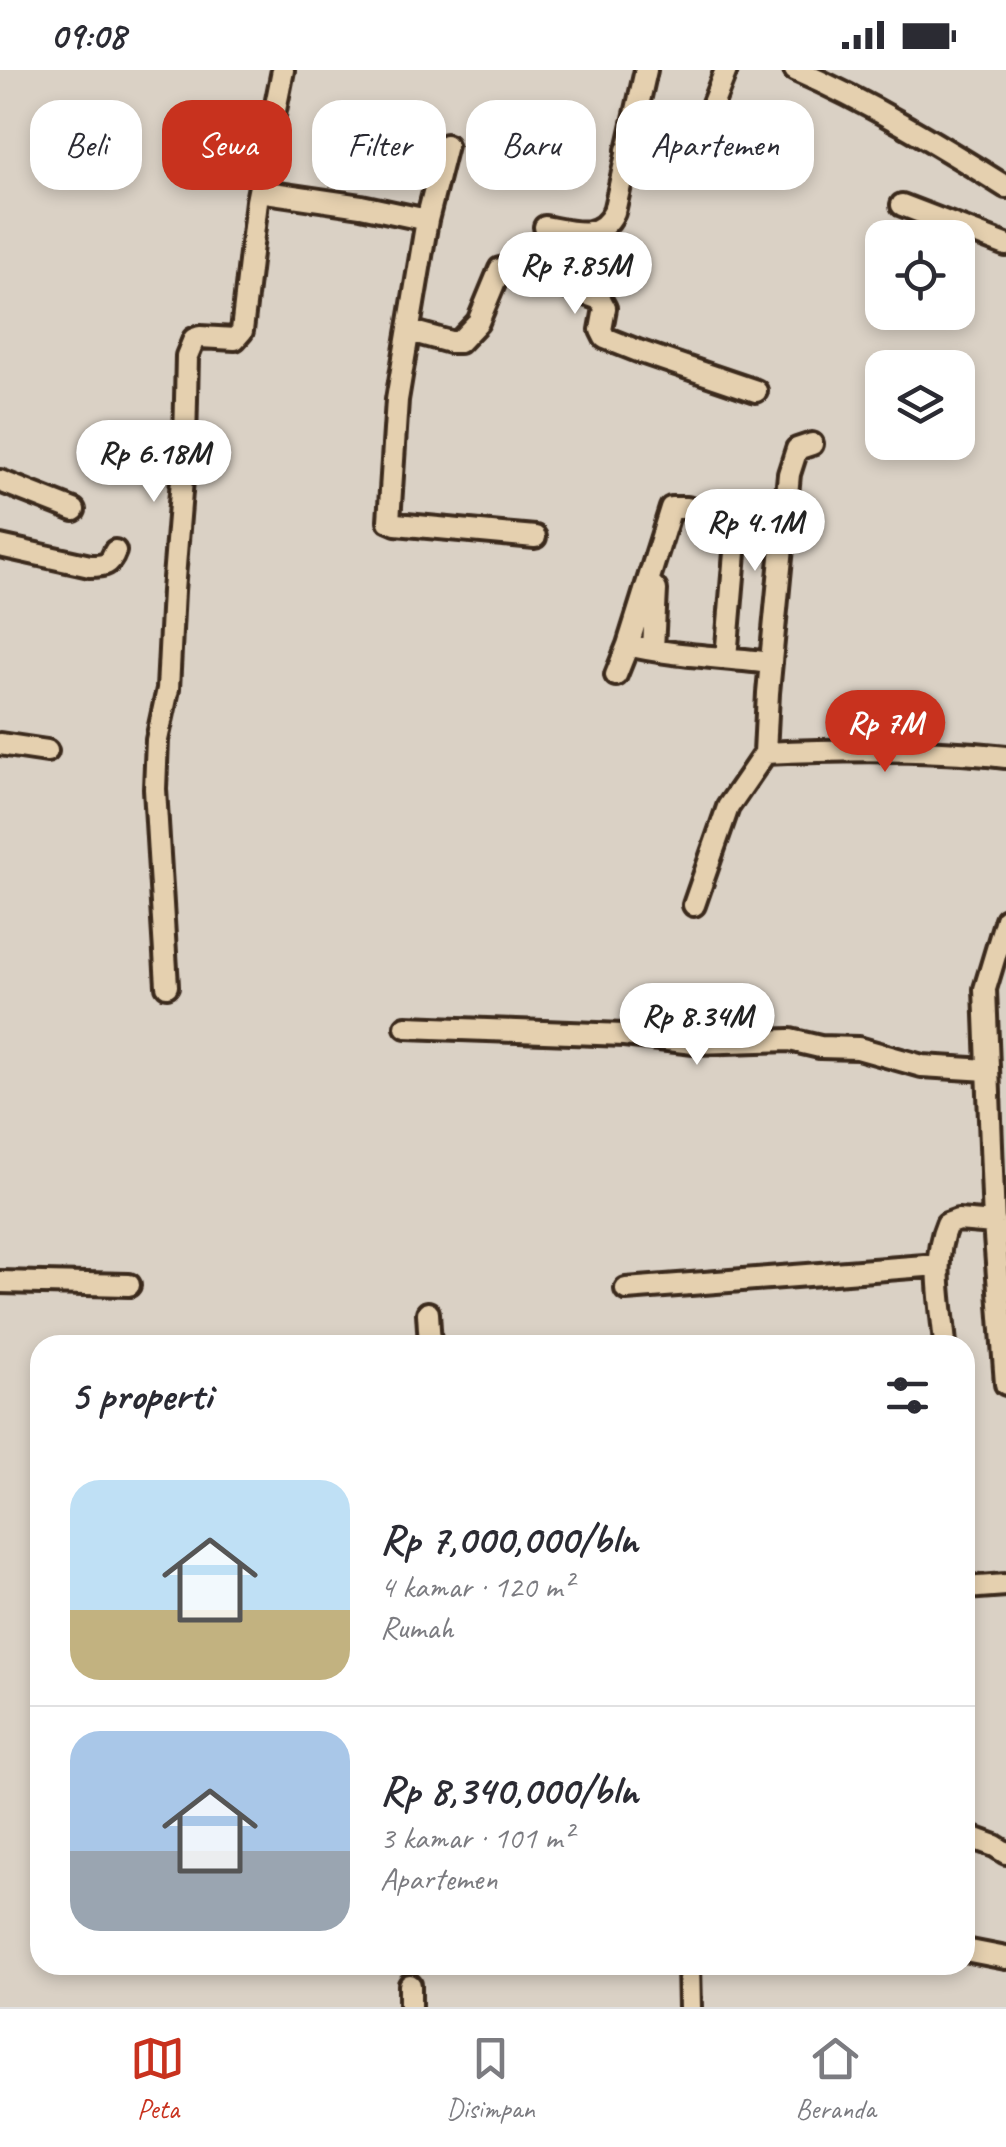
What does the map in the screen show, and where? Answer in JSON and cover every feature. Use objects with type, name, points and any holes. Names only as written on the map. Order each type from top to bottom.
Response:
[{"type":"street","points":[[277,100],[283,70]]},
{"type":"street","points":[[639,100],[646,70]]},
{"type":"street","points":[[714,100],[726,70]]},
{"type":"street","points":[[794,70],[942,147],[1006,187]]},
{"type":"street","points":[[167,986],[156,754],[168,689],[187,356],[194,339],[235,339],[242,331],[259,190],[427,220]]},
{"type":"street","points":[[435,190],[397,400],[389,521],[535,537]]},
{"type":"street","points":[[546,227],[577,234],[600,230],[614,212],[619,190]]},
{"type":"street","points":[[902,205],[1006,246]]},
{"type":"street","points":[[410,331],[459,342],[478,322],[500,269],[511,268],[600,299],[605,308],[601,330],[605,338],[756,390]]},
{"type":"street","points":[[694,905],[728,807],[765,753],[789,474],[797,450],[812,444]]},
{"type":"street","points":[[0,481],[74,510]]},
{"type":"street","points":[[616,674],[671,508],[687,508],[737,529],[726,658]]},
{"type":"street","points":[[0,546],[90,566],[111,562],[115,551]]},
{"type":"street","points":[[649,582],[656,590],[653,649]]},
{"type":"street","points":[[628,645],[771,663]]},
{"type":"street","points":[[0,744],[48,751]]},
{"type":"street","points":[[765,753],[949,750],[1006,757]]},
{"type":"street","points":[[1006,918],[986,989],[988,1070],[997,1100],[994,1223],[1002,1278],[1006,1384]]},
{"type":"street","points":[[406,1027],[624,1036],[694,1043],[790,1040],[820,1047],[858,1048],[922,1066],[988,1070]]},
{"type":"street","points":[[944,1335],[937,1254],[947,1224],[958,1220],[994,1223]]},
{"type":"street","points":[[626,1290],[938,1265]]},
{"type":"street","points":[[0,1282],[129,1285]]},
{"type":"street","points":[[428,1313],[429,1335]]},
{"type":"street","points":[[975,1587],[1006,1585]]},
{"type":"street","points":[[975,1839],[1006,1853]]},
{"type":"street","points":[[975,1952],[1006,1958]]},
{"type":"street","points":[[690,1975],[690,2007]]},
{"type":"street","points":[[410,1985],[410,2007]]}]
